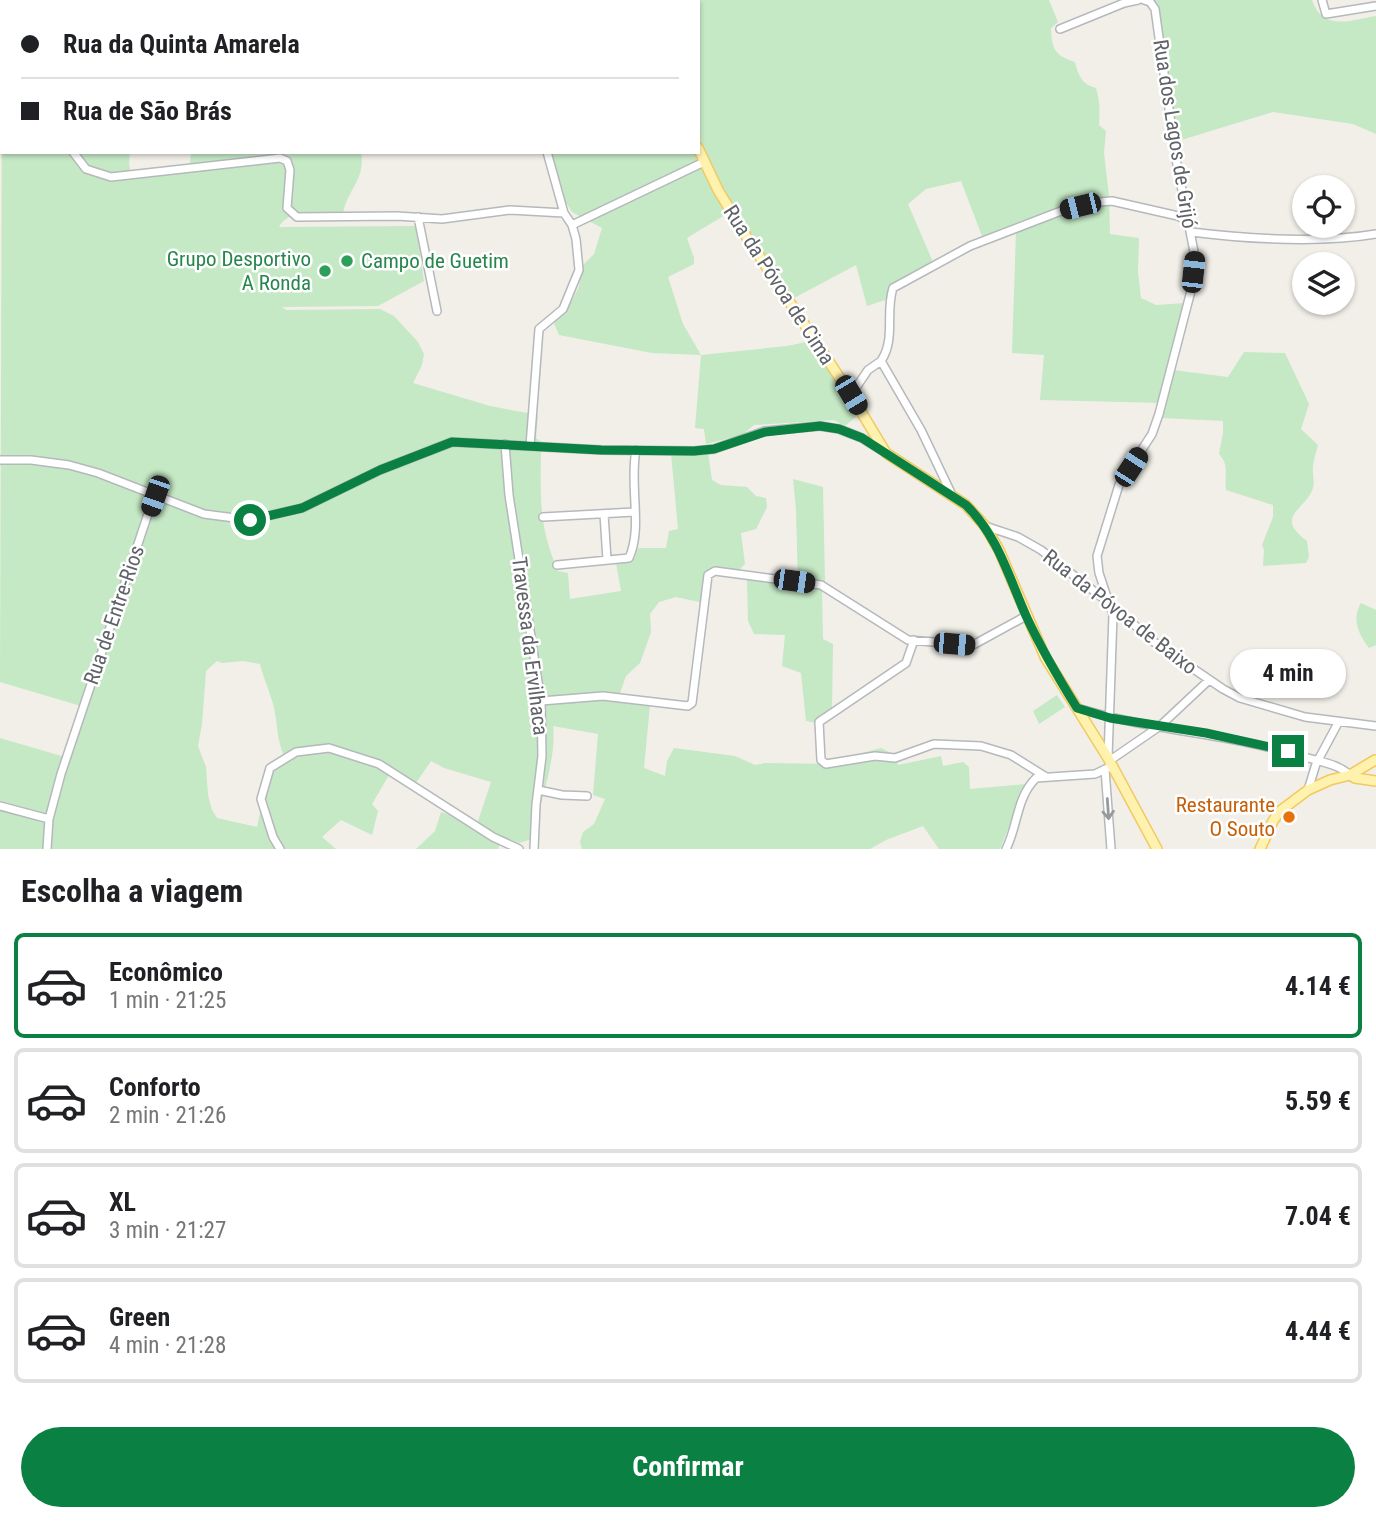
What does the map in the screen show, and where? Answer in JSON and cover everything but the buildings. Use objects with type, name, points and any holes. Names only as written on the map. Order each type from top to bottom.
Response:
[{"type":"main road","name":"Rua da Póvoa de Cima","points":[[700,153],[718,190],[746,236],[886,453],[966,505],[985,527],[999,550],[1045,657],[1157,849]]},
{"type":"main road","points":[[1260,849],[1278,814],[1308,790],[1350,775],[1376,759]]},
{"type":"main road","points":[[1350,775],[1376,780],[1373,772],[1376,759]]},
{"type":"street","points":[[1060,29],[1117,2],[1138,0]]},
{"type":"street","name":"Rua dos Lagos de Grijó","points":[[1111,849],[1109,764],[1113,615],[1097,556],[1119,485],[1152,434],[1159,414],[1192,287],[1195,257],[1165,90],[1155,9],[1150,2],[1144,0]]},
{"type":"street","points":[[1322,0],[1326,14],[1376,6]]},
{"type":"street","points":[[75,154],[86,169],[111,177],[281,158],[287,161],[290,170],[287,208],[297,217],[442,219],[510,210],[564,213]]},
{"type":"street","points":[[530,446],[539,329],[563,309],[579,270],[576,239],[572,225],[564,213],[548,154]]},
{"type":"street","points":[[572,225],[704,162]]},
{"type":"street","points":[[851,395],[868,370],[881,361],[888,346],[889,301],[893,288],[970,246],[1061,211],[1099,202],[1112,201],[1178,216],[1188,223]]},
{"type":"street","points":[[418,217],[437,312]]},
{"type":"street","points":[[1191,232],[1316,239],[1376,234]]},
{"type":"street","points":[[881,361],[921,430],[953,496]]},
{"type":"street","points":[[0,460],[31,460],[69,465],[98,473],[204,514],[250,520],[302,508],[391,466],[452,442],[694,451],[714,449],[765,432],[820,426],[839,429],[862,438],[886,453]]},
{"type":"street","name":"Travessa da Ervilhaca","points":[[505,444],[509,495],[541,701],[543,729],[534,849]]},
{"type":"street","points":[[557,565],[629,558],[636,544],[632,468],[636,450]]},
{"type":"street","name":"Rua de Entre-Rios","points":[[47,849],[49,819],[81,712],[155,496]]},
{"type":"street","points":[[543,517],[634,512]]},
{"type":"street","points":[[604,514],[607,560]]},
{"type":"street","name":"Rua da Póvoa de Baixo","points":[[985,527],[1018,537],[1041,550],[1154,642],[1208,681],[1240,698],[1305,717],[1376,726]]},
{"type":"street","points":[[541,701],[603,696],[688,706],[692,703],[708,575],[715,571],[821,585],[908,640],[973,645],[1026,616]]},
{"type":"street","points":[[914,640],[906,663],[819,722],[821,760],[826,764],[875,756],[895,758],[933,744],[981,746],[1011,755],[1046,777]]},
{"type":"street","points":[[1006,849],[1017,810],[1028,786],[1036,778],[1095,774],[1160,726],[1208,681]]},
{"type":"street","points":[[1077,708],[1110,718],[1206,733],[1288,751],[1342,768],[1350,775]]},
{"type":"street","points":[[1308,790],[1338,723]]},
{"type":"street","points":[[280,849],[273,837],[261,799],[270,768],[296,752],[329,748],[379,764],[493,837],[519,849]]},
{"type":"street","points":[[538,790],[587,796]]},
{"type":"street","points":[[0,806],[49,819]]},
{"type":"green space","points":[[700,0],[1049,0],[1058,22],[1051,28],[1052,41],[1058,54],[1075,62],[1082,79],[1096,88],[1099,125],[1106,131],[1104,153],[1110,234],[1139,238],[1138,272],[1141,298],[1156,305],[1186,303],[1173,370],[1228,377],[1244,352],[1285,353],[1309,404],[1301,429],[1318,445],[1313,466],[1314,485],[1292,519],[1297,532],[1307,541],[1309,557],[1306,563],[1263,566],[1262,545],[1273,517],[1273,505],[1226,490],[1226,467],[1219,454],[1223,421],[1162,418],[1165,403],[1040,400],[1044,355],[1012,353],[1016,232],[982,236],[961,181],[926,189],[908,204],[933,262],[898,283],[885,300],[867,306],[856,265],[794,298],[735,209],[687,238],[694,264],[668,277],[683,324],[701,355],[652,353],[559,335],[554,323],[570,304],[579,287],[581,267],[594,254],[602,228],[572,212],[560,193],[552,154],[700,154]]},
{"type":"green space","points":[[1154,0],[1312,0],[1323,17],[1330,20],[1339,22],[1376,16],[1376,134],[1353,124],[1273,112],[1178,141]]},
{"type":"green space","points":[[2,154],[130,154],[130,170],[138,178],[189,172],[191,154],[361,154],[359,177],[343,214],[299,214],[291,216],[279,227],[416,226],[424,281],[378,306],[282,307],[286,310],[380,309],[394,316],[418,342],[424,354],[413,383],[490,406],[538,415],[536,438],[541,442],[543,523],[558,571],[568,573],[570,599],[621,591],[616,563],[635,558],[638,548],[666,548],[669,531],[678,529],[671,453],[708,453],[712,480],[721,485],[747,487],[756,496],[766,498],[767,507],[756,529],[741,533],[745,564],[737,572],[708,569],[704,581],[704,603],[676,597],[659,602],[650,614],[651,632],[640,663],[626,676],[618,699],[650,705],[644,768],[665,776],[667,761],[674,748],[735,756],[755,765],[837,764],[847,757],[881,748],[895,755],[898,765],[941,756],[943,766],[963,762],[969,767],[970,789],[1026,784],[1000,849],[939,849],[923,826],[870,849],[582,849],[580,842],[583,832],[594,824],[605,799],[593,795],[598,734],[553,726],[550,767],[532,839],[519,843],[502,837],[498,849],[416,849],[435,831],[441,812],[477,824],[491,782],[444,768],[431,761],[416,783],[392,770],[372,804],[378,811],[372,835],[341,820],[322,837],[336,849],[0,849],[0,738],[65,757],[81,706],[0,682]],"holes":[[[217,661],[260,664],[274,707],[284,756],[269,771],[257,827],[217,818],[208,795],[206,767],[198,746],[206,671]]]},
{"type":"green space","points":[[811,341],[859,414],[845,426],[834,420],[754,425],[742,435],[706,444],[704,429],[695,428],[701,355]]},
{"type":"green space","points":[[793,479],[823,487],[823,639],[833,644],[832,707],[829,718],[821,724],[806,721],[801,673],[782,666],[785,635],[754,634],[748,621],[747,579],[798,584]]},
{"type":"green space","points":[[1361,603],[1376,610],[1376,645],[1369,648],[1356,621]]},
{"type":"green space","points":[[1057,695],[1065,707],[1039,724],[1033,711]]},
{"type":"place","name":"Campo de Guetim","points":[[347,261]]},
{"type":"place","name":"Grupo Desportivo A Ronda","points":[[325,271]]},
{"type":"place","name":"Restaurante O Souto","points":[[1289,817]]},
{"type":"route","points":[[250,520],[302,508],[380,470],[452,442],[601,450],[694,451],[714,449],[765,432],[820,426],[839,429],[862,438],[976,514],[999,550],[1045,657],[1077,708],[1110,718],[1206,733],[1288,751]]}]
